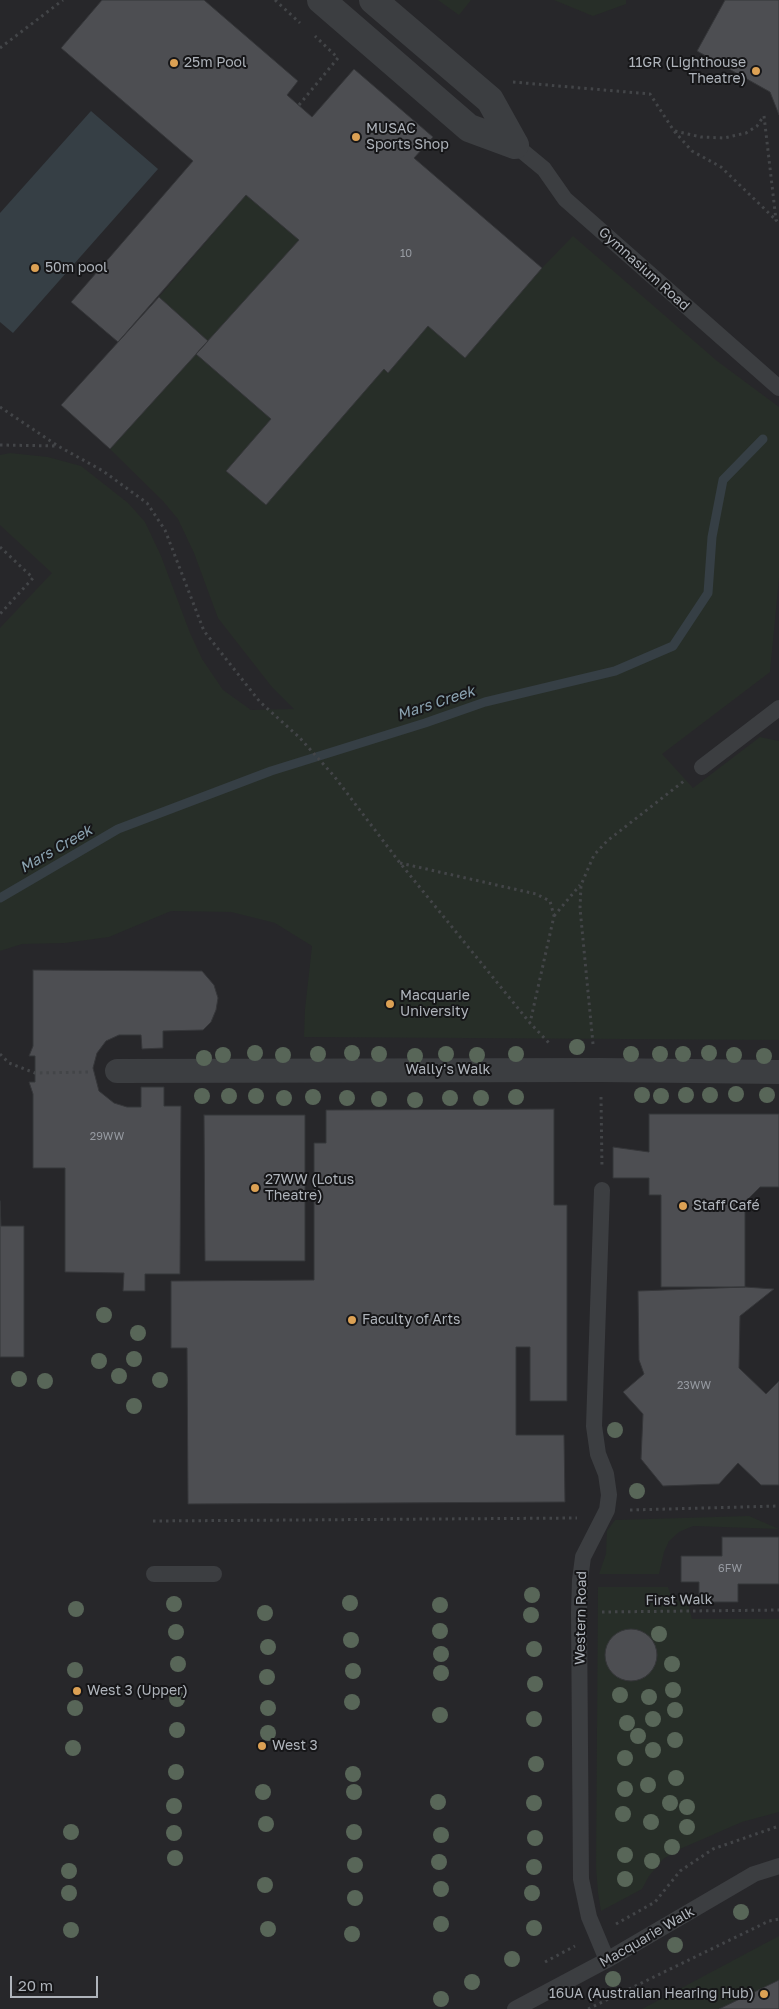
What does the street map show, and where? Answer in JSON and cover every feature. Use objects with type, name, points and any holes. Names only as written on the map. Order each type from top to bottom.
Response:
[{"type":"street","name":"Gymnasium Road","points":[[373,0],[490,100],[515,145]]},
{"type":"street","name":"Gymnasium Road","points":[[322,1],[469,128],[515,145]]},
{"type":"street","name":"Wally's Walk","points":[[117,1071],[600,1070],[779,1072]]},
{"type":"lane","name":"Gymnasium Road","points":[[515,145],[544,169],[572,204],[779,388]]},
{"type":"lane","points":[[702,767],[779,708]]},
{"type":"lane","name":"Western Road","points":[[602,1190],[594,1426],[598,1454],[606,1474],[609,1495],[606,1510],[583,1557],[579,1612],[581,1879],[586,1908],[607,1960]]},
{"type":"lane","points":[[154,1574],[214,1574]]},
{"type":"lane","name":"Macquarie Walk","points":[[515,2009],[607,1960],[754,1874],[779,1866]]},
{"type":"path","points":[[0,48],[63,0]]},
{"type":"path","points":[[275,0],[338,58],[299,105]]},
{"type":"path","points":[[303,25],[322,1]]},
{"type":"path","points":[[512,82],[650,94],[674,131],[692,151],[721,167],[779,224]]},
{"type":"path","points":[[674,131],[701,137],[724,138],[746,133],[757,126],[764,116],[776,220]]},
{"type":"path","points":[[0,407],[58,446],[103,471],[147,503],[165,530],[204,631],[260,702],[298,736],[334,776],[400,863],[530,1023],[576,1070]]},
{"type":"path","points":[[0,445],[58,446]]},
{"type":"path","points":[[0,547],[33,578],[0,614]]},
{"type":"path","points":[[554,916],[581,885],[594,855],[607,841],[702,767]]},
{"type":"path","points":[[400,863],[536,894],[550,901],[554,916],[530,1023]]},
{"type":"path","points":[[581,885],[580,908],[593,1038],[600,1070],[602,1148]]},
{"type":"path","points":[[0,1054],[9,1063],[35,1073],[117,1071]]},
{"type":"path","points":[[153,1521],[582,1518],[606,1510],[779,1506]]},
{"type":"path","name":"First Walk","points":[[579,1612],[779,1610]]},
{"type":"path","points":[[545,1962],[655,1902],[680,1870],[713,1849],[779,1826]]},
{"type":"path","points":[[588,2009],[769,1921],[779,1920]]},
{"type":"shaded area","name":"Macquarie University","points":[[0,0],[779,0],[779,2009],[0,2009]]},
{"type":"shaded area","points":[[438,0],[471,0],[459,15]]},
{"type":"shaded area","points":[[554,0],[626,0],[626,4],[593,16]]},
{"type":"shaded area","name":"50m pool","points":[[91,111],[158,169],[13,333],[0,322],[0,213]]},
{"type":"shaded area","points":[[246,195],[299,240],[208,341],[159,297]]},
{"type":"shaded area","points":[[573,236],[717,361],[779,407],[779,578],[770,672],[662,754],[693,788],[760,737],[779,741],[779,1040],[304,1037],[312,946],[275,923],[231,912],[171,911],[109,937],[65,943],[22,944],[0,951],[0,628],[52,573],[0,525],[0,455],[10,453],[48,457],[81,466],[128,503],[145,522],[161,556],[190,633],[202,659],[223,690],[251,710],[294,709],[272,687],[218,618],[194,553],[178,519],[163,501],[110,449],[196,354],[271,419],[384,369],[388,373],[428,326],[465,357],[542,268]]},
{"type":"shaded area","points":[[749,1516],[779,1529],[693,1526],[679,1532],[669,1541],[664,1552],[659,1574],[599,1574],[606,1554],[607,1531],[615,1520]]},
{"type":"shaded area","points":[[598,1587],[668,1587],[672,1599],[688,1603],[692,1619],[779,1619],[779,1812],[742,1822],[680,1849],[663,1859],[649,1876],[642,1889],[601,1911],[596,1868]]},
{"type":"shaded area","points":[[779,1936],[779,1980],[719,2009],[642,2009]]},
{"type":"building","points":[[102,0],[204,0],[298,81],[287,95],[312,117],[354,69],[433,137],[414,158],[542,268],[465,358],[428,326],[388,373],[384,369],[266,505],[226,471],[271,419],[196,354],[299,240],[246,195],[118,342],[71,302],[193,161],[61,48]]},
{"type":"building","name":"11GR (Lighthouse Theatre)","points":[[725,0],[779,0],[779,115],[770,92],[697,51]]},
{"type":"building","points":[[159,297],[208,341],[110,449],[61,405]]},
{"type":"building","points":[[33,970],[202,971],[214,985],[218,998],[216,1010],[211,1022],[203,1030],[163,1031],[163,1048],[142,1049],[141,1035],[119,1035],[106,1041],[97,1053],[93,1068],[99,1091],[114,1103],[127,1107],[141,1107],[141,1087],[164,1087],[164,1106],[181,1106],[180,1274],[145,1274],[145,1291],[123,1291],[124,1273],[65,1272],[65,1168],[33,1168],[33,1094],[29,1082],[35,1082],[35,1056],[29,1056],[33,1046]]},
{"type":"building","points":[[554,1109],[554,1205],[567,1205],[567,1401],[530,1401],[530,1347],[516,1347],[516,1435],[564,1435],[565,1502],[188,1504],[187,1348],[171,1348],[171,1281],[314,1280],[314,1143],[326,1143],[326,1110]]},
{"type":"building","points":[[649,1114],[779,1114],[779,1187],[760,1187],[745,1202],[745,1287],[661,1287],[661,1195],[649,1195],[649,1178],[613,1178],[613,1147],[649,1152]]},
{"type":"building","name":"27WW (Lotus Theatre)","points":[[204,1115],[305,1115],[305,1261],[205,1261]]},
{"type":"building","points":[[0,1201],[1,1226],[24,1226],[24,1357],[0,1357]]},
{"type":"building","points":[[745,1287],[774,1289],[740,1316],[739,1368],[766,1394],[779,1381],[779,1485],[761,1485],[738,1463],[719,1484],[663,1486],[641,1459],[643,1414],[623,1392],[644,1374],[639,1360],[638,1291]]},
{"type":"building","points":[[722,1537],[779,1537],[779,1584],[738,1584],[738,1602],[699,1602],[699,1582],[681,1582],[681,1556],[722,1556]]},
{"type":"building","points":[[631,1629],[641,1631],[649,1637],[655,1645],[657,1655],[655,1665],[649,1673],[641,1679],[631,1681],[621,1679],[613,1673],[607,1665],[605,1655],[607,1645],[613,1637],[621,1631]]},
{"type":"building","name":"16UA (Australian Hearing Hub)","points":[[779,1980],[779,2009],[719,2009]]},
{"type":"waterway","name":"Mars Creek","points":[[0,898],[118,829],[271,771],[425,723],[485,702],[615,671],[673,646],[708,593],[712,537],[723,480],[763,439]]},
{"type":"place","name":"25m Pool","points":[[174,63]]},
{"type":"place","name":"11GR (Lighthouse Theatre)","points":[[756,71]]},
{"type":"place","name":"MUSAC Sports Shop","points":[[356,137]]},
{"type":"place","name":"50m pool","points":[[35,268]]},
{"type":"place","name":"Macquarie University","points":[[390,1004]]},
{"type":"place","name":"27WW (Lotus Theatre)","points":[[255,1188]]},
{"type":"place","name":"Staff Café","points":[[683,1206]]},
{"type":"place","name":"Faculty of Arts","points":[[352,1320]]},
{"type":"place","name":"West 3 (Upper)","points":[[77,1691]]},
{"type":"place","name":"West 3","points":[[262,1746]]},
{"type":"place","name":"16UA (Australian Hearing Hub)","points":[[764,1994]]}]
